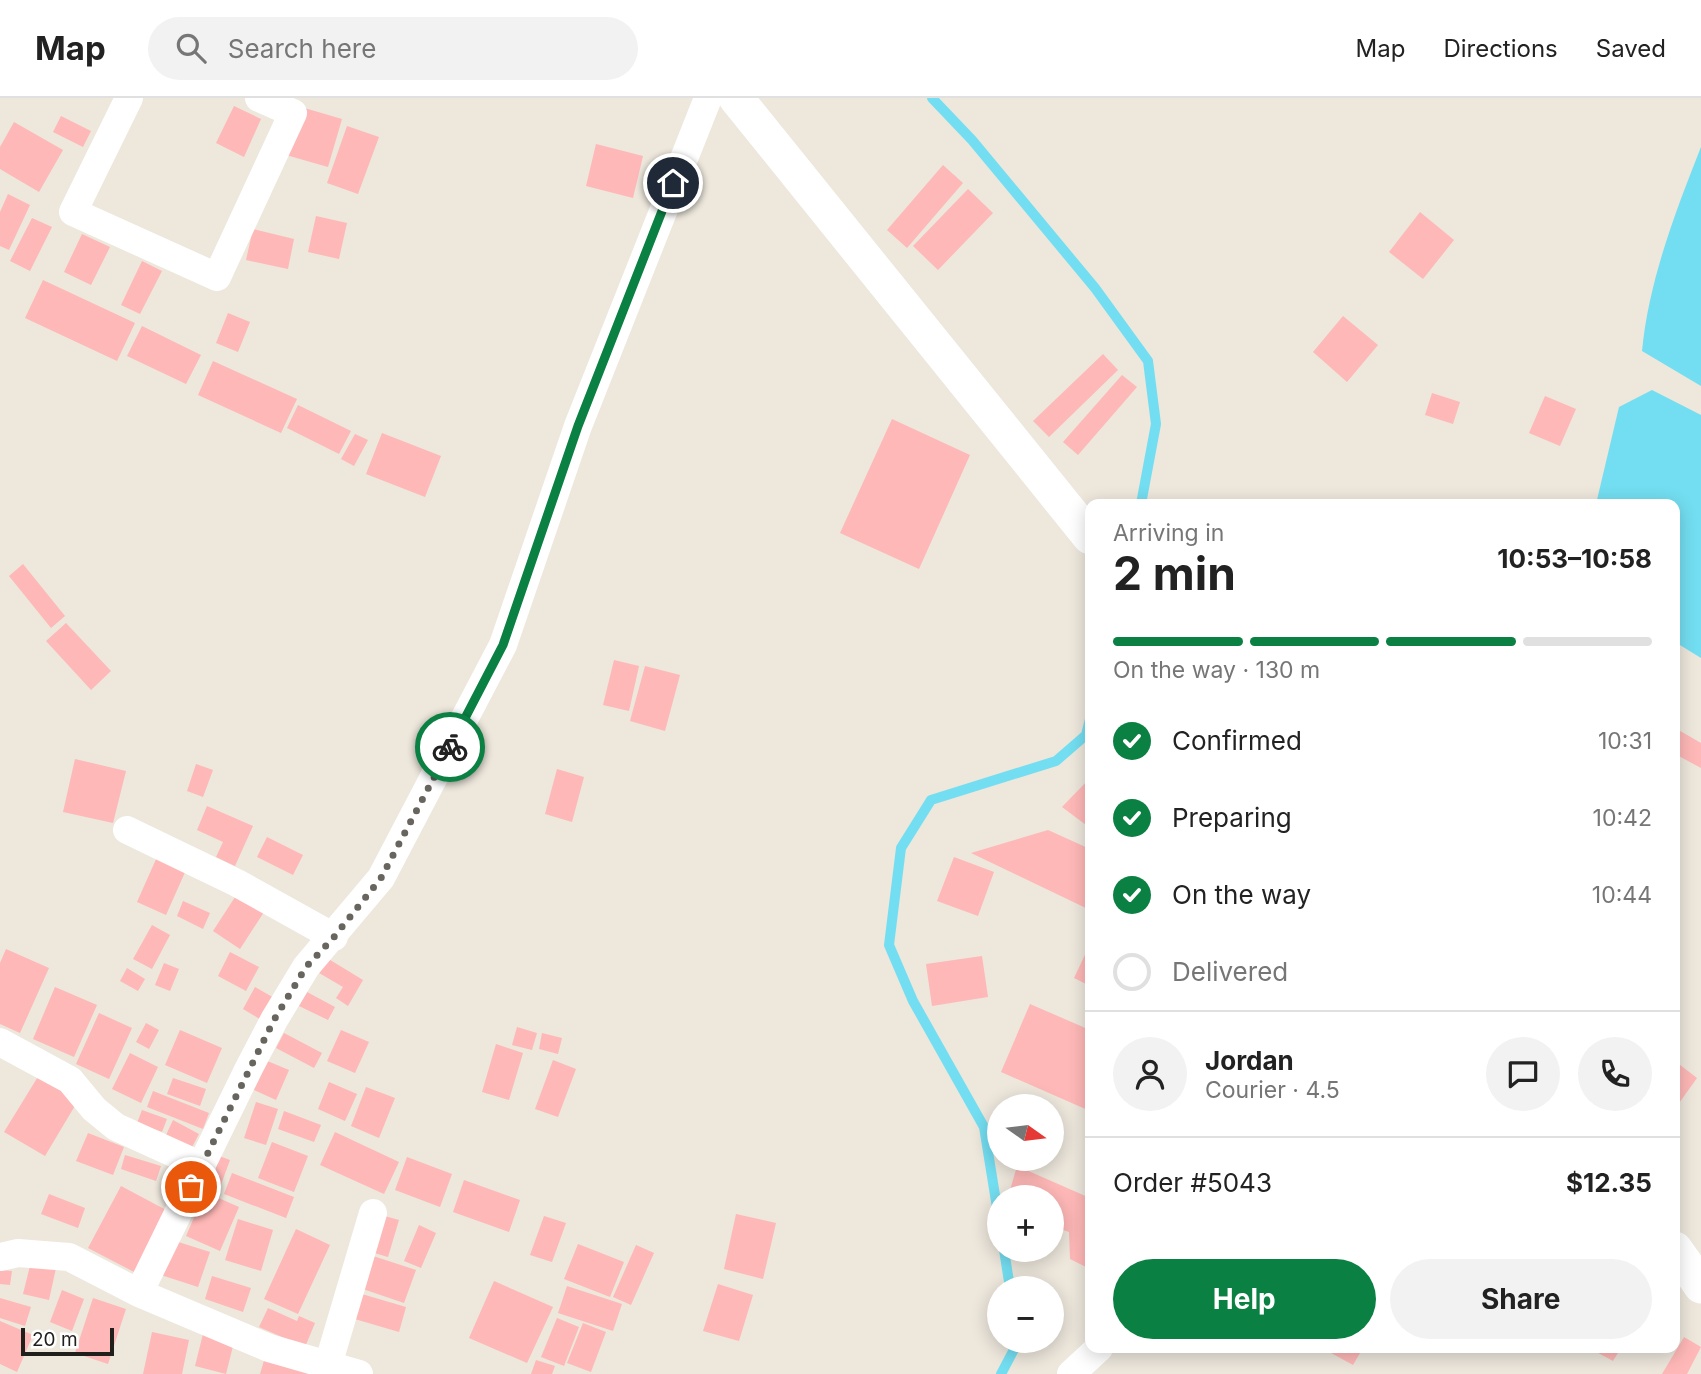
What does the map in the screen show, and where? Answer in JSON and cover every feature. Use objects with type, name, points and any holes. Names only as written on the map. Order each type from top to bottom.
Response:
[{"type":"street","points":[[129,98],[73,212],[217,278],[293,113],[260,98]]},
{"type":"street","points":[[139,1293],[274,1020],[306,967],[381,878],[503,645],[578,426],[708,98]]},
{"type":"street","points":[[736,98],[1085,531]]},
{"type":"street","points":[[127,830],[237,883],[334,937]]},
{"type":"street","points":[[0,1042],[70,1080],[94,1108],[117,1127],[202,1166]]},
{"type":"street","points":[[328,1365],[373,1213]]},
{"type":"street","points":[[0,1257],[18,1253],[69,1257],[139,1293],[269,1348],[359,1374]]},
{"type":"street","points":[[1680,1256],[1701,1286]]},
{"type":"street","points":[[1071,1374],[1094,1353]]},
{"type":"water","points":[[1701,147],[1701,386],[1642,351],[1657,273]]},
{"type":"water","points":[[1652,390],[1701,415],[1701,658],[1680,645],[1680,499],[1597,499],[1619,407]]},
{"type":"building","points":[[234,106],[261,119],[244,157],[216,143]]},
{"type":"building","points":[[301,107],[342,119],[328,167],[286,155]]},
{"type":"building","points":[[61,116],[91,131],[83,147],[53,132]]},
{"type":"building","points":[[14,122],[63,150],[39,192],[0,169],[0,147]]},
{"type":"building","points":[[347,126],[379,137],[358,194],[327,183]]},
{"type":"building","points":[[596,144],[643,156],[633,198],[586,186]]},
{"type":"building","points":[[943,165],[963,183],[907,248],[887,230]]},
{"type":"building","points":[[968,189],[993,213],[938,270],[913,246]]},
{"type":"building","points":[[8,194],[30,205],[9,250],[0,246],[0,212]]},
{"type":"building","points":[[1420,212],[1454,240],[1423,279],[1389,252]]},
{"type":"building","points":[[316,216],[347,223],[339,259],[308,252]]},
{"type":"building","points":[[32,218],[52,227],[30,271],[10,261]]},
{"type":"building","points":[[253,229],[294,239],[288,269],[246,260]]},
{"type":"building","points":[[82,234],[110,247],[91,285],[64,272]]},
{"type":"building","points":[[142,261],[162,271],[140,314],[121,305]]},
{"type":"building","points":[[43,280],[135,323],[117,361],[25,318]]},
{"type":"building","points":[[228,313],[250,322],[238,352],[216,343]]},
{"type":"building","points":[[1343,316],[1378,345],[1347,382],[1313,352]]},
{"type":"building","points":[[142,326],[201,355],[186,384],[127,356]]},
{"type":"building","points":[[1103,354],[1118,370],[1049,437],[1033,421]]},
{"type":"building","points":[[213,361],[297,399],[281,433],[198,395]]},
{"type":"building","points":[[1122,375],[1137,387],[1078,455],[1063,442]]},
{"type":"building","points":[[1432,393],[1460,402],[1453,424],[1425,415]]},
{"type":"building","points":[[1545,396],[1576,409],[1560,446],[1529,433]]},
{"type":"building","points":[[298,405],[351,431],[339,454],[287,428]]},
{"type":"building","points":[[892,419],[970,455],[919,569],[840,533]]},
{"type":"building","points":[[382,433],[441,456],[425,497],[366,474]]},
{"type":"building","points":[[355,434],[368,440],[354,466],[341,459]]},
{"type":"building","points":[[23,564],[65,616],[51,628],[9,576]]},
{"type":"building","points":[[66,623],[111,671],[91,690],[46,641]]},
{"type":"building","points":[[614,660],[639,666],[629,711],[603,705]]},
{"type":"building","points":[[645,666],[680,675],[665,731],[630,721]]},
{"type":"building","points":[[1680,731],[1701,743],[1701,768],[1680,757]]},
{"type":"building","points":[[75,759],[126,771],[113,823],[63,812]]},
{"type":"building","points":[[196,764],[213,770],[203,797],[187,791]]},
{"type":"building","points":[[557,769],[584,777],[572,822],[545,814]]},
{"type":"building","points":[[1085,783],[1085,824],[1062,807]]},
{"type":"building","points":[[207,806],[253,826],[235,866],[216,857],[223,842],[197,830]]},
{"type":"building","points":[[1048,830],[1085,847],[1085,908],[971,853]]},
{"type":"building","points":[[267,837],[303,855],[293,875],[257,857]]},
{"type":"building","points":[[157,857],[186,870],[166,915],[137,902]]},
{"type":"building","points":[[954,857],[994,872],[978,916],[937,901]]},
{"type":"building","points":[[237,894],[264,912],[240,949],[213,931]]},
{"type":"building","points":[[183,901],[210,913],[203,929],[177,916]]},
{"type":"building","points":[[152,925],[170,935],[152,969],[133,959]]},
{"type":"building","points":[[6,949],[49,968],[20,1033],[0,1024],[0,963]]},
{"type":"building","points":[[230,952],[259,967],[246,991],[218,976]]},
{"type":"building","points":[[322,955],[363,980],[348,1006],[336,998],[343,987],[314,970]]},
{"type":"building","points":[[1085,955],[1085,984],[1074,978]]},
{"type":"building","points":[[982,956],[988,997],[932,1006],[926,964]]},
{"type":"building","points":[[164,963],[179,969],[170,991],[155,985]]},
{"type":"building","points":[[127,968],[145,979],[138,991],[120,981]]},
{"type":"building","points":[[55,987],[97,1005],[74,1057],[33,1039]]},
{"type":"building","points":[[255,987],[276,999],[263,1021],[243,1009]]},
{"type":"building","points":[[307,992],[335,1007],[328,1020],[299,1006]]},
{"type":"building","points":[[1030,1004],[1085,1028],[1085,1109],[1064,1100],[1064,1094],[1051,1094],[1001,1072]]},
{"type":"building","points":[[99,1013],[132,1028],[109,1079],[76,1064]]},
{"type":"building","points":[[146,1023],[159,1030],[149,1049],[136,1042]]},
{"type":"building","points":[[517,1027],[537,1033],[532,1050],[512,1045]]},
{"type":"building","points":[[180,1030],[222,1048],[207,1083],[165,1065]]},
{"type":"building","points":[[341,1030],[369,1042],[355,1073],[327,1061]]},
{"type":"building","points":[[284,1033],[322,1053],[314,1068],[276,1048]]},
{"type":"building","points":[[542,1033],[562,1038],[558,1054],[539,1049]]},
{"type":"building","points":[[496,1044],[523,1053],[509,1100],[482,1092]]},
{"type":"building","points":[[130,1053],[158,1067],[141,1103],[112,1089]]},
{"type":"building","points":[[265,1060],[289,1070],[276,1100],[252,1089]]},
{"type":"building","points":[[553,1060],[576,1069],[558,1117],[535,1109]]},
{"type":"building","points":[[1680,1065],[1697,1078],[1680,1102]]},
{"type":"building","points":[[39,1075],[79,1099],[45,1156],[4,1132]]},
{"type":"building","points":[[173,1078],[206,1089],[200,1106],[167,1094]]},
{"type":"building","points":[[329,1082],[357,1094],[345,1121],[318,1109]]},
{"type":"building","points":[[366,1087],[395,1098],[379,1138],[351,1126]]},
{"type":"building","points":[[153,1091],[209,1113],[203,1129],[147,1107]]},
{"type":"building","points":[[256,1102],[278,1109],[266,1145],[244,1138]]},
{"type":"building","points":[[142,1110],[167,1119],[162,1132],[137,1123]]},
{"type":"building","points":[[284,1111],[321,1125],[314,1142],[278,1129]]},
{"type":"building","points":[[173,1120],[199,1134],[191,1149],[166,1135]]},
{"type":"building","points":[[335,1132],[399,1162],[384,1194],[320,1165]]},
{"type":"building","points":[[88,1133],[124,1147],[113,1175],[76,1161]]},
{"type":"building","points":[[272,1142],[308,1156],[294,1192],[258,1178]]},
{"type":"building","points":[[211,1153],[230,1160],[219,1190],[200,1183]]},
{"type":"building","points":[[125,1155],[161,1166],[156,1181],[121,1169]]},
{"type":"building","points":[[407,1157],[452,1174],[440,1207],[395,1190]]},
{"type":"building","points":[[1016,1171],[1028,1171],[1060,1185],[1011,1185]]},
{"type":"building","points":[[232,1173],[294,1197],[286,1218],[224,1194]]},
{"type":"building","points":[[464,1180],[520,1200],[509,1232],[453,1212]]},
{"type":"building","points":[[121,1186],[168,1211],[136,1273],[88,1248]]},
{"type":"building","points":[[1064,1187],[1085,1196],[1085,1266],[1070,1259],[1069,1232],[1064,1230]]},
{"type":"building","points":[[205,1192],[239,1207],[220,1251],[186,1236]]},
{"type":"building","points":[[49,1194],[85,1208],[78,1228],[41,1214]]},
{"type":"building","points":[[736,1214],[776,1223],[763,1279],[724,1269]]},
{"type":"building","points":[[381,1215],[399,1220],[388,1257],[371,1252]]},
{"type":"building","points":[[544,1216],[566,1223],[552,1262],[530,1255]]},
{"type":"building","points":[[238,1219],[273,1230],[261,1271],[225,1260]]},
{"type":"building","points":[[419,1225],[436,1233],[421,1268],[404,1261]]},
{"type":"building","points":[[296,1229],[330,1245],[298,1314],[264,1299]]},
{"type":"building","points":[[172,1240],[210,1252],[198,1287],[161,1275]]},
{"type":"building","points":[[578,1244],[624,1262],[610,1297],[564,1279]]},
{"type":"building","points":[[636,1245],[654,1253],[631,1305],[613,1297]]},
{"type":"building","points":[[367,1254],[416,1270],[404,1303],[357,1287]]},
{"type":"building","points":[[31,1262],[56,1268],[49,1300],[23,1294]]},
{"type":"building","points":[[0,1270],[12,1271],[10,1285],[0,1284]]},
{"type":"building","points":[[212,1276],[251,1288],[243,1312],[205,1299]]},
{"type":"building","points":[[494,1281],[553,1307],[527,1363],[469,1338]]},
{"type":"building","points":[[718,1284],[753,1295],[739,1341],[703,1331]]},
{"type":"building","points":[[567,1286],[622,1304],[613,1331],[558,1313]]},
{"type":"building","points":[[62,1290],[84,1299],[72,1331],[50,1322]]},
{"type":"building","points":[[355,1292],[406,1307],[399,1332],[348,1317]]},
{"type":"building","points":[[0,1298],[31,1307],[25,1326],[0,1318]]},
{"type":"building","points":[[93,1298],[126,1309],[108,1364],[75,1353]]},
{"type":"building","points":[[268,1308],[297,1321],[299,1316],[315,1323],[305,1347],[259,1327]]},
{"type":"building","points":[[557,1318],[579,1327],[564,1366],[541,1357]]},
{"type":"building","points":[[0,1321],[33,1335],[17,1372],[0,1364]]},
{"type":"building","points":[[583,1323],[606,1332],[591,1372],[567,1363]]},
{"type":"building","points":[[204,1330],[235,1338],[226,1374],[195,1366]]},
{"type":"building","points":[[152,1332],[189,1340],[182,1374],[143,1374]]},
{"type":"building","points":[[1684,1337],[1701,1347],[1687,1374],[1662,1374],[1674,1353],[1680,1353],[1680,1344]]},
{"type":"building","points":[[1331,1353],[1360,1353],[1353,1365]]},
{"type":"building","points":[[1598,1353],[1618,1353],[1613,1361]]},
{"type":"building","points":[[265,1357],[324,1374],[260,1374]]},
{"type":"building","points":[[536,1360],[555,1366],[552,1374],[531,1374]]},
{"type":"waterway","points":[[932,98],[972,140],[1095,288],[1148,361],[1156,424],[1142,499]]},
{"type":"waterway","points":[[993,1185],[984,1127],[913,1001],[889,945],[901,848],[931,800],[1056,761],[1085,736]]},
{"type":"waterway","points":[[1006,1262],[1008,1276]]},
{"type":"waterway","points":[[1001,1374],[1012,1353]]},
{"type":"way so far","points":[[191,1187],[274,1020],[306,967],[381,878],[450,747]]},
{"type":"route","points":[[450,747],[503,645],[578,426],[673,183]]}]
